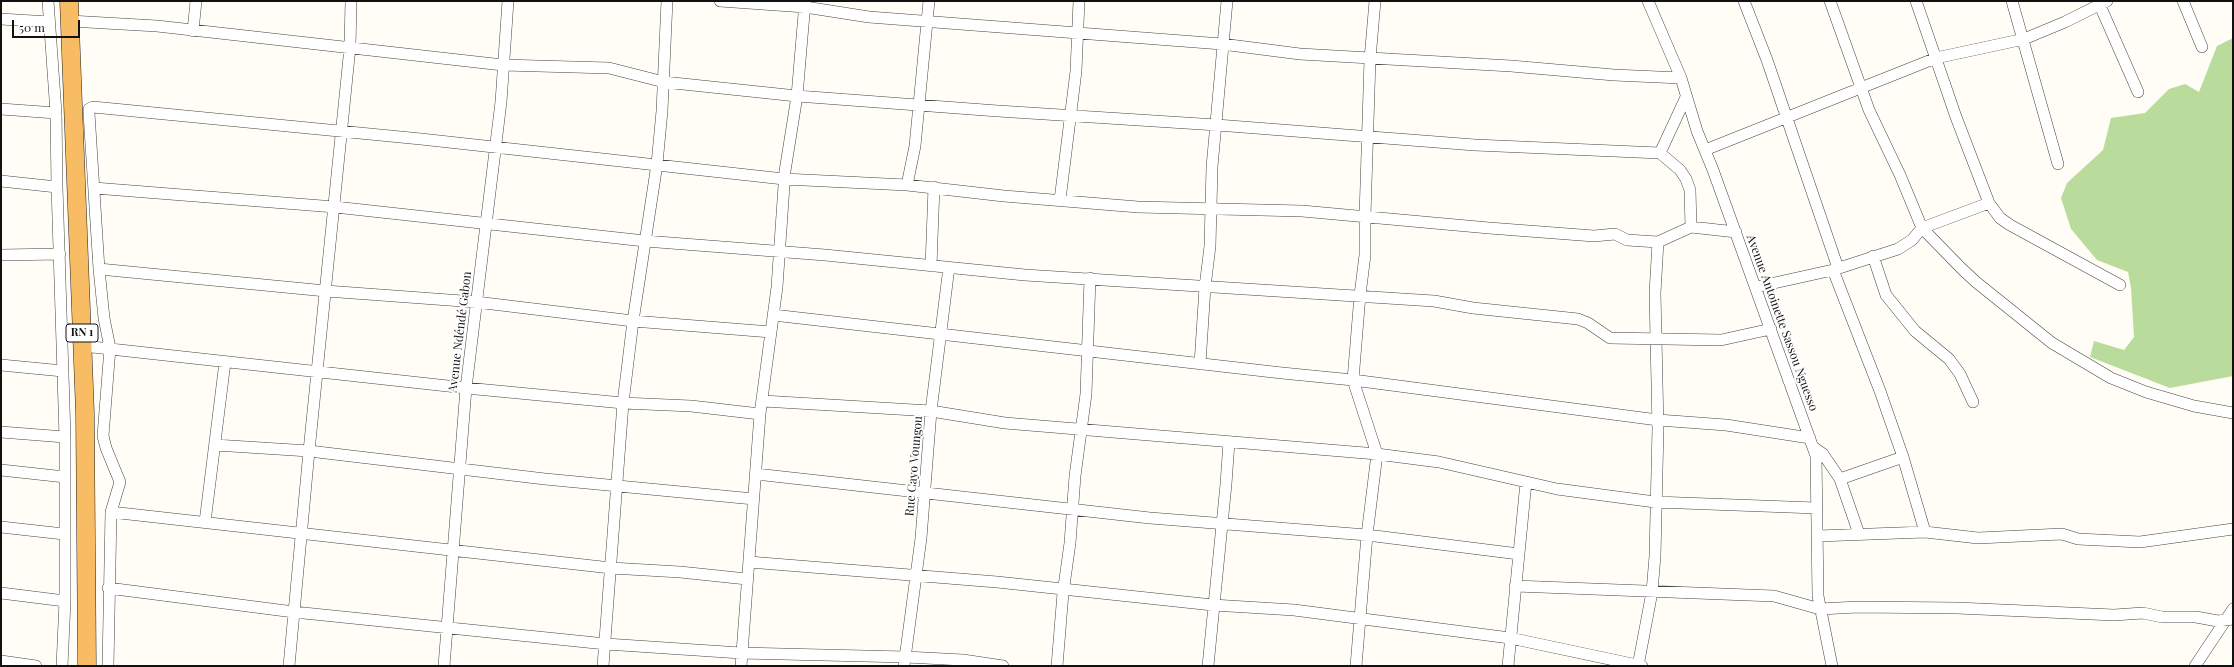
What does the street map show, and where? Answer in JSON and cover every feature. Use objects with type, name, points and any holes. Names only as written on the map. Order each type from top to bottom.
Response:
[{"type":"highway","name":"RN 1","points":[[69,1],[83,346],[88,574],[87,666]]},
{"type":"street","points":[[48,1],[56,113],[65,438],[65,601],[62,666]]},
{"type":"street","points":[[193,31],[196,1]]},
{"type":"street","points":[[290,666],[309,451],[335,207],[350,47],[352,1]]},
{"type":"street","name":"Avenue Ndéndé Gabon","points":[[444,666],[466,388],[486,225],[503,65],[508,1]]},
{"type":"street","points":[[603,666],[606,644],[623,403],[633,321],[657,164],[664,82],[667,1]]},
{"type":"street","points":[[720,1],[805,4],[869,17],[1222,44],[1300,54],[1511,66],[1614,75],[1681,78]]},
{"type":"street","points":[[907,185],[915,146],[929,1]]},
{"type":"street","points":[[1060,200],[1076,71],[1079,1]]},
{"type":"street","points":[[1200,364],[1205,288],[1210,246],[1211,207],[1222,44],[1227,1]]},
{"type":"street","points":[[1356,666],[1367,535],[1377,454],[1353,380],[1365,255],[1364,216],[1370,59],[1375,1]]},
{"type":"street","points":[[1744,1],[1767,60],[1835,269],[1903,457],[1925,532]]},
{"type":"street","points":[[1830,1],[1869,110],[1900,174],[1922,228],[1976,282],[2052,343],[2071,355],[2112,378],[2146,392],[2194,406],[2233,413]]},
{"type":"street","points":[[1916,1],[1988,203],[2000,218],[2010,225],[2120,285]]},
{"type":"street","points":[[2012,1],[2024,39],[2058,164]]},
{"type":"street","points":[[2183,1],[2202,47]]},
{"type":"street","name":"Avenue Antoinette Sassou Nguesso","points":[[1652,2],[1756,287],[1818,465],[1816,508],[1820,609],[1832,666]]},
{"type":"street","points":[[1705,150],[1936,58],[2024,39],[2065,22],[2101,2],[2138,92]]},
{"type":"street","points":[[741,666],[760,414],[763,401],[773,315],[780,251],[784,179],[797,96],[805,4]]},
{"type":"street","points":[[1,18],[50,22]]},
{"type":"street","points":[[70,21],[157,26],[503,65],[610,68],[664,82],[797,96],[1555,150],[1660,153],[1680,170],[1686,179],[1690,190],[1691,227]]},
{"type":"street","points":[[1660,153],[1686,97]]},
{"type":"street","points":[[108,666],[108,588],[111,512],[120,482],[106,448],[103,436],[110,348],[103,311],[99,269],[89,113],[90,109],[93,107],[494,149],[657,164],[784,179],[907,185],[1138,206],[1211,207],[1364,216],[1594,236],[1615,234],[1627,240],[1658,242],[1691,227],[1736,232]]},
{"type":"street","points":[[1,109],[56,113]]},
{"type":"street","points":[[1,181],[57,187]]},
{"type":"street","points":[[94,188],[335,207],[486,225],[645,241],[780,251],[931,266],[1205,288],[1360,295],[1434,301],[1474,308],[1578,319],[1588,323],[1610,338],[1656,340],[1732,339],[1771,329]]},
{"type":"street","points":[[931,266],[934,188]]},
{"type":"street","points":[[1756,287],[1835,269],[1898,249],[1912,240],[1922,228],[1988,203]]},
{"type":"street","points":[[749,562],[1063,588],[1213,605],[1294,610],[1510,638],[1639,666],[1652,592],[1655,556],[1658,420],[1655,293],[1658,242]]},
{"type":"street","points":[[1,255],[60,254]]},
{"type":"street","points":[[1873,256],[1886,295],[1914,331],[1949,359],[1960,374],[1973,402]]},
{"type":"street","name":"Rue Cayo Voungou","points":[[905,661],[916,576],[931,411],[949,267]]},
{"type":"street","points":[[99,269],[326,291],[476,302],[633,321],[771,332]]},
{"type":"street","points":[[1057,666],[1063,588],[1070,544],[1072,510],[1086,394],[1090,278]]},
{"type":"street","points":[[773,315],[1353,380],[1658,420],[1726,425],[1811,442],[1823,454],[1840,479],[1859,534]]},
{"type":"street","points":[[83,346],[466,388],[623,403],[691,406],[760,414]]},
{"type":"street","points":[[205,522],[225,362]]},
{"type":"street","points":[[1,364],[63,371]]},
{"type":"street","points":[[763,401],[931,411],[1005,423],[1377,454],[1439,462],[1557,489],[1655,502],[1816,508]]},
{"type":"street","points":[[1,432],[65,438]]},
{"type":"street","points":[[1208,666],[1229,442]]},
{"type":"street","points":[[215,445],[309,451],[618,486],[754,499]]},
{"type":"street","points":[[1840,479],[1903,457]]},
{"type":"street","points":[[1,470],[65,477]]},
{"type":"street","points":[[756,474],[1072,510],[1367,535],[1519,554]]},
{"type":"street","points":[[1508,666],[1526,482]]},
{"type":"street","points":[[111,512],[611,568],[747,578]]},
{"type":"street","points":[[1,527],[64,534]]},
{"type":"street","points":[[1818,536],[1925,532],[1978,538],[2062,534],[2078,539],[2140,542],[2233,529]]},
{"type":"street","points":[[1515,586],[1774,596],[1820,609],[1858,607],[1957,608],[2114,615],[2143,613],[2162,617],[2196,617],[2218,621],[2230,619]]},
{"type":"street","points":[[108,588],[294,612],[606,644],[741,654],[905,661],[963,660],[1003,666]]},
{"type":"street","points":[[1,593],[65,601]]},
{"type":"street","points":[[2195,666],[2230,619],[2233,609]]},
{"type":"street","points":[[1,661],[36,666]]},
{"type":"green space","points":[[2233,38],[2233,376],[2170,388],[2090,357],[2094,341],[2124,350],[2134,337],[2131,288],[2128,272],[2097,260],[2071,229],[2061,198],[2067,183],[2103,150],[2111,118],[2145,113],[2169,89],[2185,84],[2199,92],[2217,46]]}]
